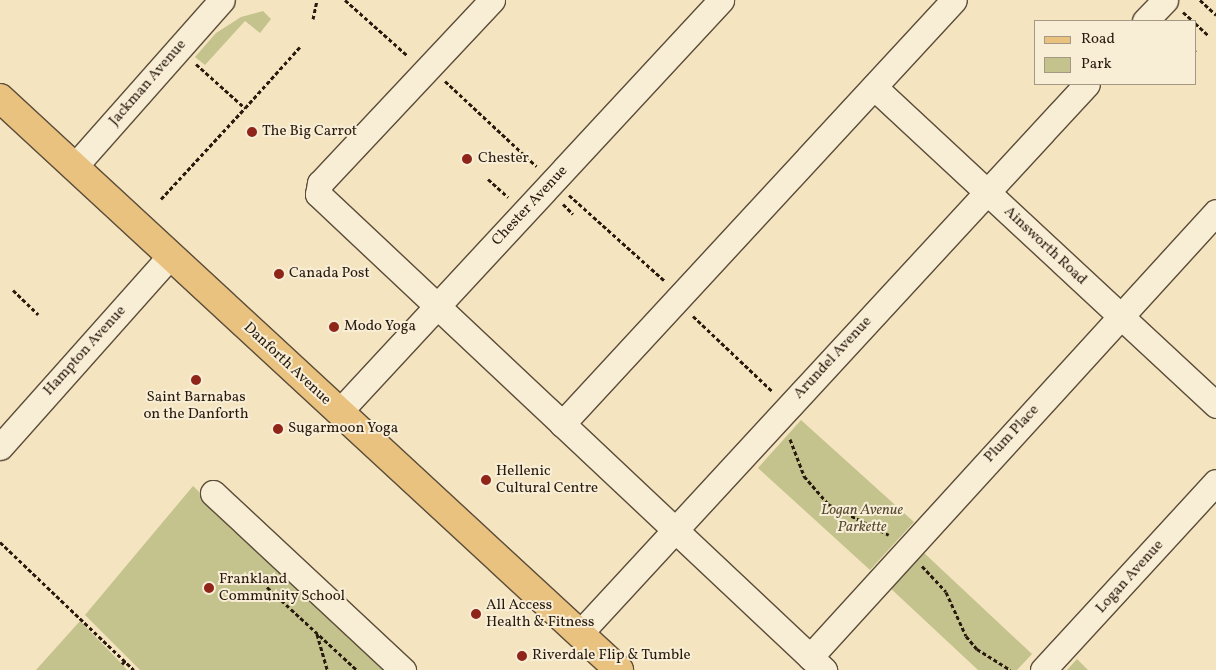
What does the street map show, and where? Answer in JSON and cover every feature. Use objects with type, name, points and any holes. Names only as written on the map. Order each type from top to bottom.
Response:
[{"type":"main road","name":"Danforth Avenue","points":[[0,98],[619,670]]},
{"type":"street","name":"Jackman Avenue","points":[[74,167],[222,0]]},
{"type":"street","points":[[492,0],[318,188],[322,199],[817,664]]},
{"type":"street","name":"Chester Avenue","points":[[339,412],[438,307],[514,214],[721,0]]},
{"type":"street","points":[[562,424],[668,306],[954,0]]},
{"type":"street","points":[[1146,20],[1165,0]]},
{"type":"street","name":"Arundel Avenue","points":[[580,633],[986,191],[1086,85]]},
{"type":"street","name":"Ainsworth Road","points":[[874,87],[1216,404]]},
{"type":"street","name":"Plum Place","points":[[817,664],[1120,316],[1216,212]]},
{"type":"street","name":"Hampton Avenue","points":[[0,447],[171,256]]},
{"type":"street","name":"Logan Avenue","points":[[1043,670],[1216,482]]},
{"type":"street","points":[[213,493],[403,670]]},
{"type":"path","points":[[313,19],[317,0]]},
{"type":"path","points":[[1200,0],[1216,15]]},
{"type":"path","points":[[1196,24],[1208,35]]},
{"type":"path","points":[[161,200],[300,47]]},
{"type":"path","points":[[190,58],[245,108]]},
{"type":"path","points":[[488,179],[514,214]]},
{"type":"path","points":[[558,199],[573,214]]},
{"type":"path","points":[[13,290],[38,314]]},
{"type":"path","points":[[790,436],[792,451],[804,476],[828,504],[892,537]]},
{"type":"path","points":[[0,542],[126,660],[134,670]]},
{"type":"path","points":[[915,558],[946,592],[972,642],[1010,670]]},
{"type":"path","points":[[267,587],[357,670]]},
{"type":"path","points":[[317,633],[327,670]]},
{"type":"path","points":[[122,664],[126,660]]},
{"type":"green space","points":[[263,11],[271,19],[260,33],[245,21],[205,65],[195,57],[216,33],[241,17]]},
{"type":"green space","name":"Logan Avenue Parkette","points":[[801,420],[914,522],[870,570],[758,468]]},
{"type":"green space","name":"Frankland Community School","points":[[193,486],[398,670],[140,670],[85,615]]},
{"type":"green space","name":"Logan Avenue Parkette","points":[[922,551],[1032,654],[1017,670],[978,670],[888,586]]},
{"type":"green space","points":[[80,621],[122,664],[127,670],[36,670]]},
{"type":"green space","points":[[1077,659],[1088,670],[1067,670]]},
{"type":"place","name":"The Big Carrot","points":[[252,132]]},
{"type":"place","name":"Chester","points":[[467,159]]},
{"type":"place","name":"Canada Post","points":[[279,274]]},
{"type":"place","name":"Modo Yoga","points":[[334,327]]},
{"type":"place","name":"Saint Barnabas on the Danforth","points":[[196,380]]},
{"type":"place","name":"Sugarmoon Yoga","points":[[278,429]]},
{"type":"place","name":"Hellenic Cultural Centre","points":[[486,480]]},
{"type":"place","name":"Frankland Community School","points":[[209,588]]},
{"type":"place","name":"All Access Health & Fitness","points":[[476,614]]},
{"type":"place","name":"Riverdale Flip & Tumble","points":[[522,656]]}]
